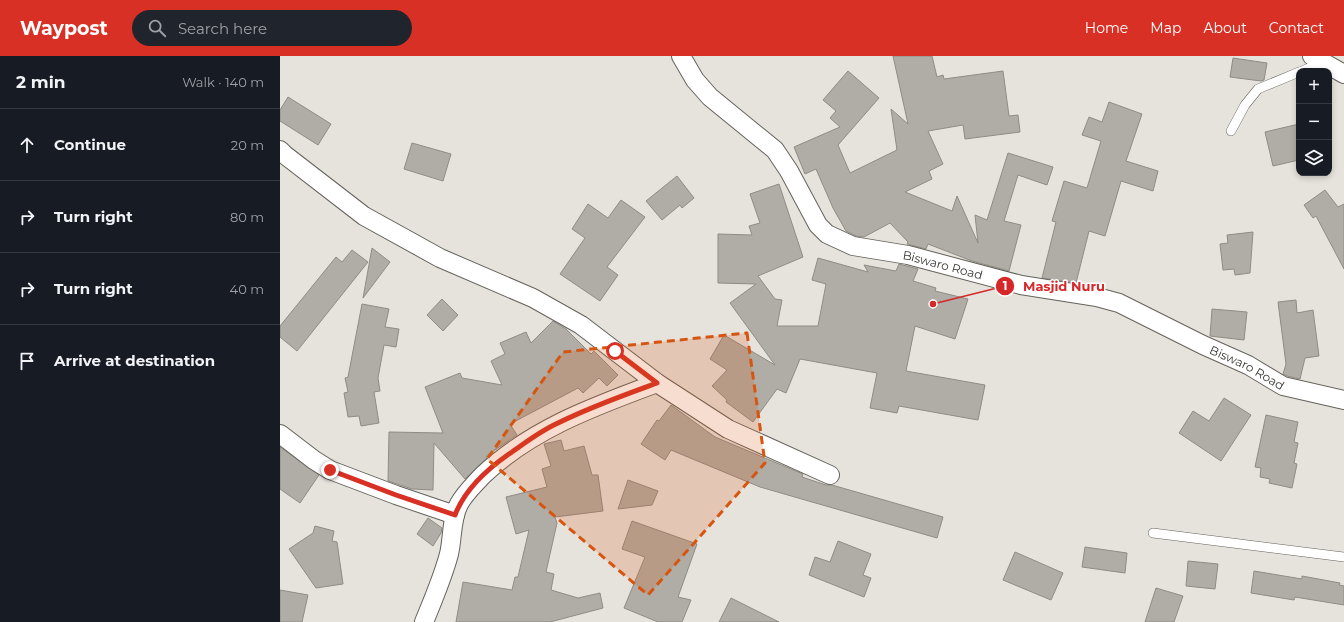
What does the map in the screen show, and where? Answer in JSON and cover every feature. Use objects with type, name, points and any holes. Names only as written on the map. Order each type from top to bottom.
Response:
[{"type":"street","name":"Biswaro Road","points":[[681,56],[695,80],[710,96],[775,150],[789,170],[818,224],[827,234],[853,246],[908,255],[1021,285],[1097,297],[1118,302],[1203,345],[1248,365],[1283,386],[1344,400]]},
{"type":"street","points":[[1318,59],[1344,74]]},
{"type":"street","points":[[282,157],[364,216],[440,258],[533,298],[581,325],[657,383],[728,429],[830,475]]},
{"type":"street","points":[[424,622],[445,567],[455,515],[459,504],[467,491],[495,464],[530,439],[557,423],[596,406],[657,383]]},
{"type":"street","points":[[280,434],[314,460],[330,470],[455,515]]},
{"type":"lane","points":[[1306,68],[1318,59]]},
{"type":"lane","points":[[1231,131],[1245,105],[1258,90],[1296,73]]},
{"type":"lane","points":[[1153,533],[1344,557]]},
{"type":"highlighted area","points":[[747,333],[765,463],[648,595],[487,459],[563,352]]},
{"type":"building","points":[[893,56],[932,56],[937,77],[943,75],[944,79],[1003,71],[1009,116],[1018,115],[1020,132],[965,139],[963,125],[928,131],[943,164],[929,171],[932,179],[905,192],[952,211],[957,196],[978,243],[975,215],[987,220],[1008,153],[1053,167],[1047,185],[1018,175],[1004,221],[1021,225],[1009,271],[972,261],[928,244],[926,249],[907,244],[908,242],[890,223],[864,237],[856,236],[846,231],[833,208],[816,169],[805,174],[794,147],[840,127],[830,118],[836,111],[823,100],[848,71],[879,98],[838,145],[850,173],[897,150],[891,109],[908,124]]},
{"type":"building","points":[[1233,58],[1267,63],[1264,80],[1261,81],[1230,77]]},
{"type":"building","points":[[288,97],[331,124],[318,145],[280,121],[280,110]]},
{"type":"building","points":[[1109,102],[1142,114],[1126,161],[1158,171],[1153,191],[1121,181],[1105,236],[1089,231],[1076,283],[1042,278],[1056,222],[1052,221],[1064,181],[1087,188],[1101,141],[1082,135],[1089,117],[1102,122]]},
{"type":"building","points":[[1296,125],[1296,161],[1273,166],[1265,132]]},
{"type":"building","points":[[412,143],[451,154],[443,181],[404,169]]},
{"type":"building","points":[[677,176],[694,198],[682,208],[680,205],[662,220],[646,201]]},
{"type":"building","points":[[779,184],[803,257],[758,276],[775,299],[782,300],[777,326],[818,326],[826,284],[812,280],[818,258],[868,272],[864,265],[896,271],[899,264],[918,269],[913,281],[936,288],[935,291],[968,299],[955,339],[915,326],[906,371],[985,385],[978,420],[899,406],[897,413],[870,408],[877,373],[800,359],[786,393],[777,389],[753,422],[726,402],[727,400],[712,386],[727,370],[710,359],[724,335],[775,365],[730,303],[756,284],[718,283],[718,234],[752,235],[749,226],[760,223],[750,194]]},
{"type":"building","points":[[1325,190],[1338,207],[1344,204],[1344,269],[1316,216],[1313,218],[1304,205]]},
{"type":"building","points":[[621,200],[645,217],[607,267],[618,275],[600,301],[560,274],[585,238],[572,229],[588,204],[608,218]]},
{"type":"building","points":[[1253,232],[1250,273],[1235,275],[1234,269],[1223,270],[1220,244],[1228,243],[1227,235]]},
{"type":"building","points":[[372,248],[390,262],[363,298]]},
{"type":"building","points":[[352,250],[368,262],[297,351],[280,337],[280,326],[336,257],[342,262]]},
{"type":"building","points":[[442,299],[458,315],[443,331],[427,315]]},
{"type":"building","points":[[1296,300],[1297,313],[1313,310],[1319,356],[1305,358],[1300,379],[1283,374],[1286,364],[1278,302]]},
{"type":"building","points":[[362,304],[389,309],[385,327],[399,329],[396,347],[384,345],[378,378],[380,391],[374,392],[379,423],[361,426],[359,416],[348,417],[344,393],[348,392],[345,378],[348,377]]},
{"type":"building","points":[[1212,309],[1247,312],[1244,340],[1210,336]]},
{"type":"building","points":[[553,321],[566,329],[591,354],[594,351],[618,375],[607,386],[599,378],[583,393],[578,388],[510,424],[517,435],[486,456],[487,458],[465,479],[434,443],[433,490],[412,489],[388,481],[389,432],[443,433],[425,387],[460,373],[462,378],[502,385],[491,361],[505,354],[500,343],[526,332],[531,343]]},
{"type":"building","points":[[1224,398],[1251,415],[1221,461],[1179,433],[1193,411],[1209,421]]},
{"type":"building","points":[[671,405],[715,437],[803,474],[802,477],[943,517],[937,538],[760,487],[671,450],[665,460],[641,444],[657,420],[659,421]]},
{"type":"building","points":[[1266,415],[1298,422],[1294,442],[1298,443],[1294,463],[1297,464],[1292,488],[1269,483],[1270,479],[1260,477],[1261,468],[1255,467]]},
{"type":"building","points":[[561,440],[564,451],[584,446],[592,475],[598,475],[603,511],[555,517],[557,523],[546,572],[554,574],[551,590],[578,598],[600,593],[603,608],[550,622],[456,622],[463,582],[512,590],[515,577],[518,577],[529,530],[516,534],[506,497],[547,487],[542,469],[551,466],[544,444]]},
{"type":"building","points":[[280,447],[319,475],[300,503],[280,489]]},
{"type":"building","points":[[628,480],[658,491],[652,505],[618,509]]},
{"type":"building","points":[[428,518],[442,528],[441,533],[433,546],[417,534]]},
{"type":"building","points":[[632,521],[697,544],[678,597],[691,600],[682,622],[658,622],[624,608],[645,557],[622,549]]},
{"type":"building","points":[[315,526],[334,531],[332,541],[337,542],[343,584],[316,588],[289,549],[313,533]]},
{"type":"building","points":[[838,541],[871,554],[863,575],[871,578],[864,597],[809,575],[815,557],[830,562]]},
{"type":"building","points":[[1085,547],[1127,553],[1125,573],[1082,567]]},
{"type":"building","points":[[1015,552],[1063,573],[1051,600],[1003,580]]},
{"type":"building","points":[[1188,561],[1218,564],[1215,589],[1186,586]]},
{"type":"building","points":[[1254,571],[1302,579],[1302,576],[1340,583],[1339,585],[1344,586],[1344,605],[1295,597],[1294,600],[1251,593]]},
{"type":"building","points":[[1156,588],[1183,596],[1174,622],[1145,622]]},
{"type":"building","points":[[280,590],[308,595],[302,622],[280,622]]},
{"type":"building","points":[[731,598],[779,622],[719,622]]},
{"type":"place","name":"Masjid Nuru","points":[[933,304]]},
{"type":"route","points":[[330,470],[455,515],[459,504],[467,491],[495,464],[530,439],[557,423],[603,403],[657,383],[615,351]]}]
